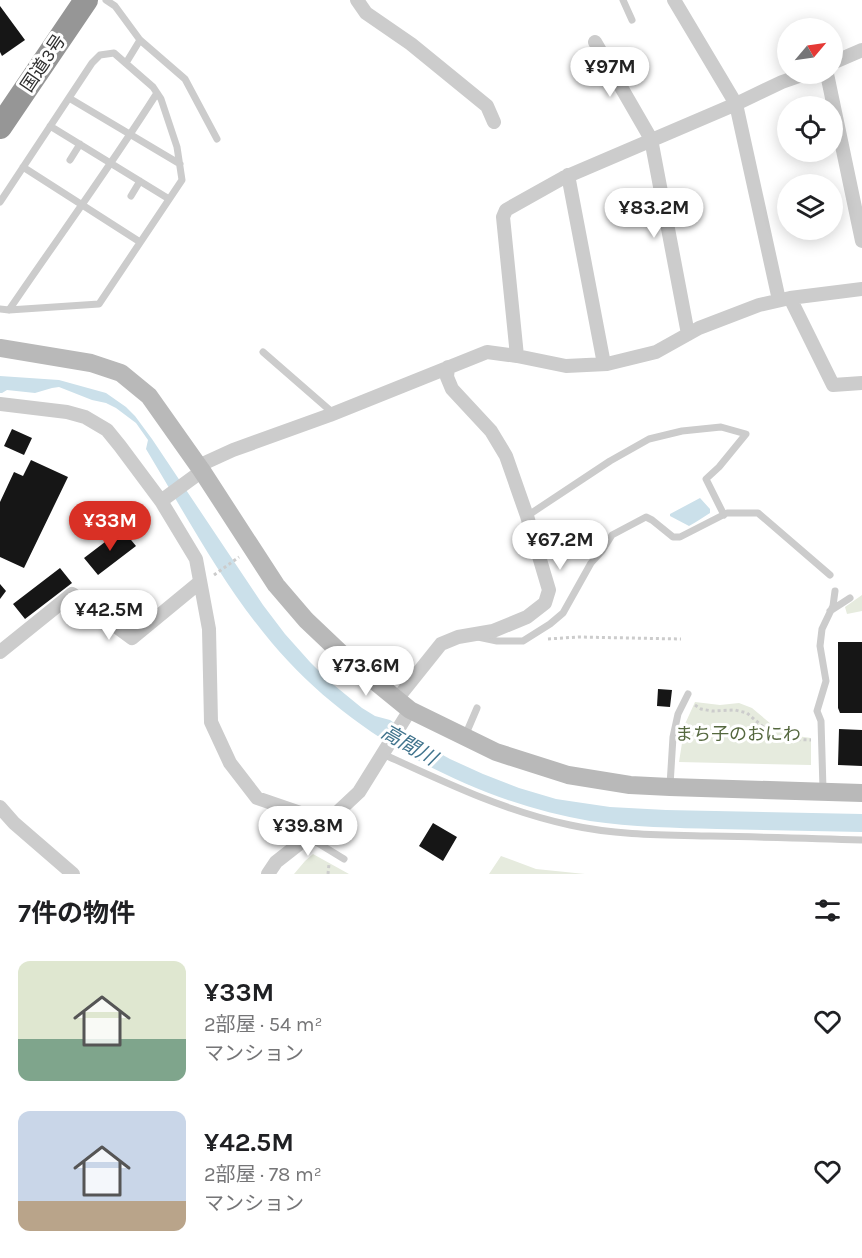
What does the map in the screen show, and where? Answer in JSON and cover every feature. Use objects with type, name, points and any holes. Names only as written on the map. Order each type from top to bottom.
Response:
[{"type":"highway","name":"国道3号","points":[[0,127],[86,0]]},
{"type":"street","points":[[357,0],[366,13],[411,44],[487,106],[494,122]]},
{"type":"street","points":[[674,0],[736,104],[784,299],[833,385],[862,383]]},
{"type":"street","points":[[596,42],[651,139],[688,334]]},
{"type":"street","points":[[843,58],[862,50]]},
{"type":"street","points":[[517,356],[503,218],[506,210],[568,175],[778,84]]},
{"type":"street","points":[[829,84],[862,241]]},
{"type":"street","points":[[568,175],[604,364]]},
{"type":"street","points":[[164,499],[197,472],[232,450],[488,352],[566,366],[604,364],[656,352],[699,328],[759,305],[784,299],[862,289]]},
{"type":"street","points":[[0,348],[91,363],[121,373],[149,396],[197,472],[276,585],[306,620],[404,710],[496,752],[568,775],[630,785],[670,788],[862,793]]},
{"type":"street","points":[[268,874],[276,862],[327,822],[359,792],[385,750],[404,710],[441,644],[458,637],[493,631],[527,617],[545,603],[549,590],[506,456],[491,431],[452,389],[447,377],[448,368]]},
{"type":"street","points":[[0,404],[67,412],[85,417],[107,430],[164,499],[196,559],[209,629],[211,722],[230,763],[257,798],[327,822]]},
{"type":"street","points":[[0,651],[72,594],[132,638],[200,582]]},
{"type":"street","points":[[0,808],[73,874]]},
{"type":"lane","points":[[106,0],[115,6],[141,40],[184,79],[217,139]]},
{"type":"lane","points":[[623,0],[632,20]]},
{"type":"lane","points":[[126,63],[141,40]]},
{"type":"lane","points":[[0,202],[92,63],[100,56],[114,53],[153,87],[161,99],[177,147],[182,180],[99,304],[0,309]]},
{"type":"lane","points":[[9,310],[157,93]]},
{"type":"lane","points":[[69,98],[180,164]]},
{"type":"lane","points":[[50,126],[169,199]]},
{"type":"lane","points":[[70,160],[80,144]]},
{"type":"lane","points":[[23,167],[140,242]]},
{"type":"lane","points":[[131,196],[140,181]]},
{"type":"lane","points":[[263,352],[333,413]]},
{"type":"lane","points":[[527,516],[649,438],[682,431],[721,428],[746,434],[706,479],[724,515]]},
{"type":"lane","points":[[469,635],[497,641],[523,641],[550,624],[563,613],[591,563],[612,536],[646,517],[673,537],[680,537],[727,513],[758,513],[830,575]]},
{"type":"lane","points":[[823,792],[821,721],[817,711],[826,681],[820,646],[822,629],[832,606],[835,591]]},
{"type":"lane","points":[[830,611],[850,598]]},
{"type":"lane","points":[[670,788],[678,714],[688,694]]},
{"type":"lane","points":[[464,738],[477,708]]},
{"type":"lane","points":[[385,750],[466,792],[527,814],[571,826],[662,835],[862,840]]},
{"type":"lane","points":[[308,837],[344,859]]},
{"type":"path","points":[[214,575],[244,554]]},
{"type":"path","points":[[523,641],[578,637],[681,639]]},
{"type":"path","points":[[695,705],[712,711],[735,710],[747,713],[777,739],[821,741]]},
{"type":"green space","points":[[862,595],[862,611],[847,614],[845,607]]},
{"type":"green space","name":"まち子のおにわ","points":[[695,702],[720,705],[739,703],[752,708],[783,734],[811,738],[811,765],[679,762],[685,724]]},
{"type":"green space","points":[[313,854],[349,874],[294,874]]},
{"type":"green space","points":[[501,856],[536,869],[585,874],[489,874]]},
{"type":"water","name":"高間川","points":[[0,376],[59,380],[106,393],[126,407],[152,439],[263,605],[310,662],[362,708],[375,716],[390,720],[450,759],[519,788],[556,799],[610,807],[666,810],[862,814],[862,832],[669,828],[590,821],[501,798],[416,759],[375,734],[338,707],[303,676],[272,643],[237,597],[205,549],[146,449],[148,440],[136,423],[106,403],[59,387],[35,393],[7,390],[0,393]]},
{"type":"water","points":[[700,498],[710,509],[710,513],[695,523],[689,526],[670,516],[670,514]]},
{"type":"building","points":[[0,6],[25,40],[2,56],[0,52]]},
{"type":"building","points":[[12,429],[32,438],[24,455],[4,446]]},
{"type":"building","points":[[31,460],[68,477],[24,568],[0,557],[0,502],[14,472],[23,476]]},
{"type":"building","points":[[122,529],[136,546],[98,575],[84,558]]},
{"type":"building","points":[[60,568],[72,583],[25,619],[13,604]]},
{"type":"building","points":[[0,584],[6,591],[0,599]]},
{"type":"building","points":[[838,642],[862,642],[862,713],[840,713],[838,708]]},
{"type":"building","points":[[658,689],[672,690],[670,707],[657,706]]},
{"type":"building","points":[[839,729],[862,730],[862,766],[838,765]]},
{"type":"building","points":[[433,823],[457,837],[443,861],[419,846]]}]
